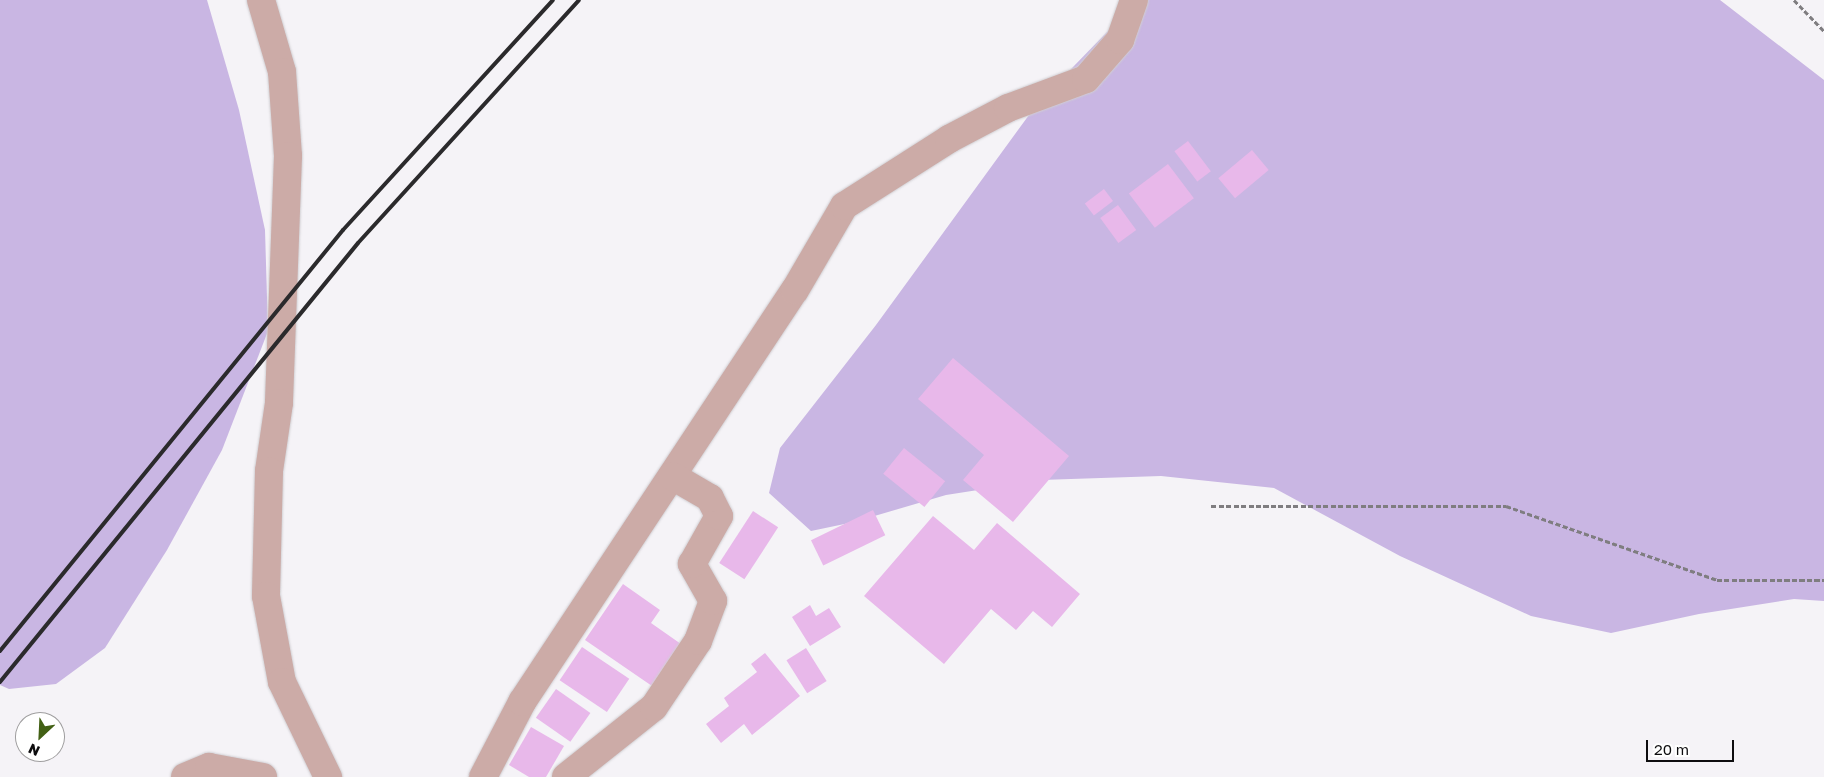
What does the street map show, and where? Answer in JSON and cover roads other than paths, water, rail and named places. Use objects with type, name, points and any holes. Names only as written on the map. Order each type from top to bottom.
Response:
[{"type":"street","points":[[261,0],[282,72],[288,156],[279,403],[269,471],[266,596],[282,682],[328,777]]},
{"type":"street","points":[[483,777],[522,702],[795,290],[844,206],[949,139],[1008,108],[1086,79],[1120,40],[1134,0]]},
{"type":"street","points":[[566,777],[654,707],[698,641],[713,601],[692,564],[719,516],[710,498],[672,476]]},
{"type":"street","points":[[185,777],[209,767],[263,777]]},
{"type":"railway","points":[[0,651],[343,230],[553,0]]},
{"type":"railway","points":[[0,682],[358,243],[579,0]]}]
